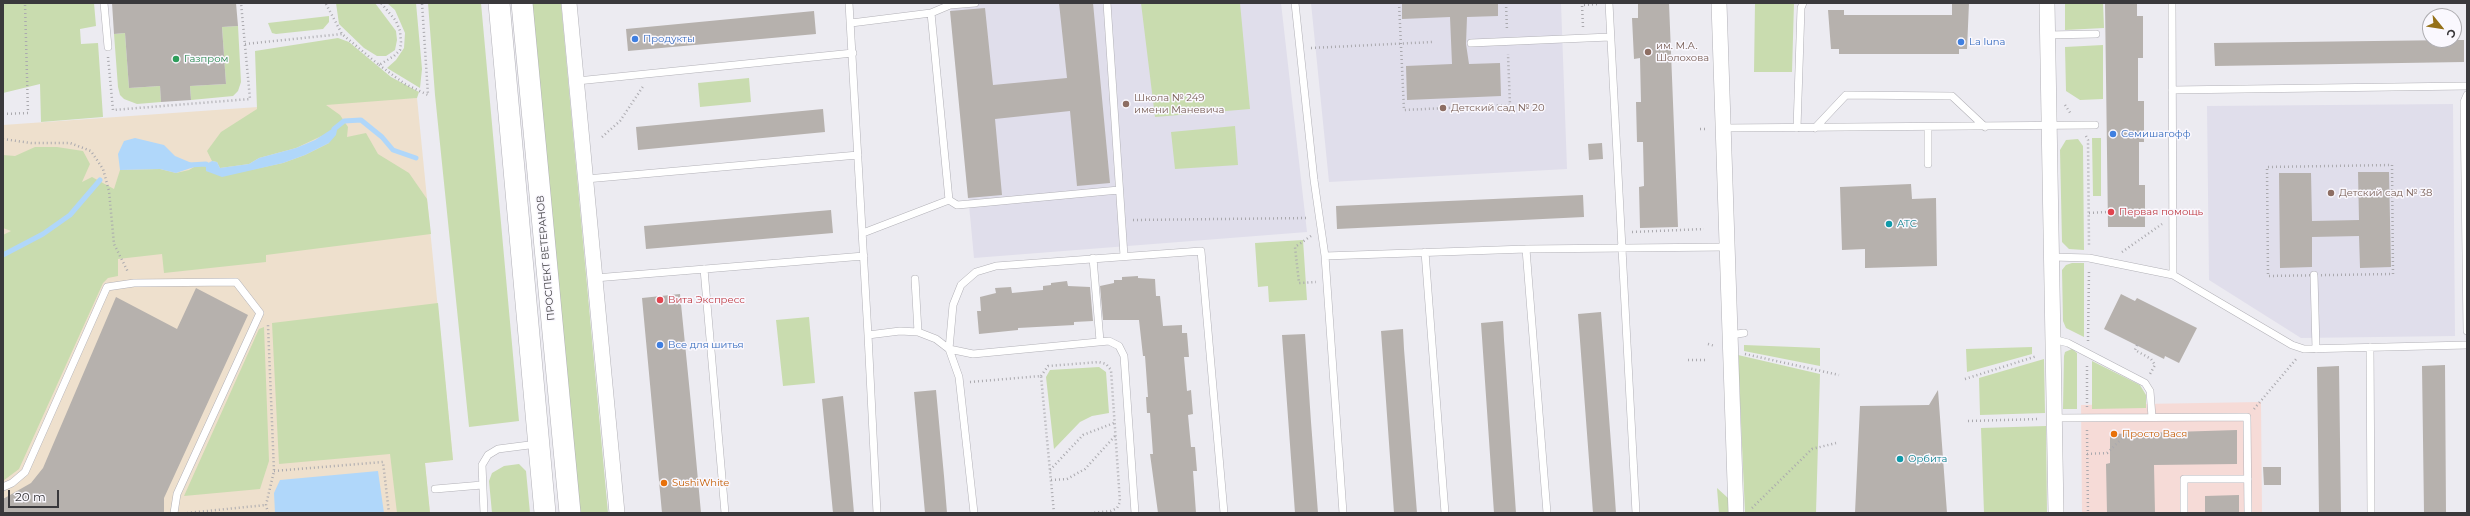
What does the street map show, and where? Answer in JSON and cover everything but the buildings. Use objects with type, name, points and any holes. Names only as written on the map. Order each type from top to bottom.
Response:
[{"type":"main road","points":[[499,3],[545,513]]},
{"type":"main road","name":"ПРОСПЕКТ ВЕТЕРАНОВ","points":[[522,3],[570,513]]},
{"type":"street","points":[[569,3],[617,513]]},
{"type":"street","points":[[1719,3],[1727,248],[1737,334],[1736,513]]},
{"type":"street","points":[[2047,3],[2056,513]]},
{"type":"lane","points":[[104,3],[108,47]]},
{"type":"lane","points":[[849,3],[863,233],[877,513]]},
{"type":"lane","points":[[851,22],[930,13],[950,5],[975,3]]},
{"type":"lane","points":[[1107,3],[1124,256]]},
{"type":"lane","points":[[1295,3],[1319,218],[1325,256],[1343,513]]},
{"type":"lane","points":[[1609,3],[1636,513]]},
{"type":"lane","points":[[1797,128],[1801,8],[1804,3]]},
{"type":"lane","points":[[2172,3],[2173,275]]},
{"type":"lane","points":[[930,13],[949,200]]},
{"type":"lane","points":[[2048,35],[2096,34]]},
{"type":"lane","points":[[1471,43],[1610,37]]},
{"type":"lane","points":[[577,80],[853,53]]},
{"type":"lane","points":[[2172,90],[2467,86]]},
{"type":"lane","points":[[1815,128],[1846,95],[1952,96],[1985,126]]},
{"type":"lane","points":[[2467,96],[2464,102],[2467,331]]},
{"type":"lane","points":[[1724,128],[2095,126]]},
{"type":"lane","points":[[1928,127],[1928,164]]},
{"type":"lane","points":[[586,179],[858,155]]},
{"type":"lane","points":[[949,200],[956,204],[969,204],[1119,190]]},
{"type":"lane","points":[[863,233],[949,200]]},
{"type":"lane","points":[[1325,256],[1526,249],[1727,248]]},
{"type":"lane","points":[[1526,249],[1547,513]]},
{"type":"lane","points":[[974,513],[960,383],[949,349],[953,305],[960,285],[976,272],[996,266],[1201,251],[1224,513]]},
{"type":"lane","points":[[1425,252],[1445,513]]},
{"type":"lane","points":[[595,278],[864,256]]},
{"type":"lane","points":[[2052,257],[2089,258],[2173,275],[2292,345],[2304,349],[2467,345]]},
{"type":"lane","points":[[1093,258],[1100,341]]},
{"type":"lane","points":[[704,269],[724,513]]},
{"type":"lane","points":[[2314,275],[2316,349]]},
{"type":"lane","points":[[915,279],[918,332]]},
{"type":"lane","points":[[3,487],[12,483],[25,472],[107,287],[134,284],[236,282],[260,312],[177,494],[174,513]]},
{"type":"lane","points":[[868,335],[900,331],[918,332],[936,339],[949,349],[973,354],[1100,341],[1108,341],[1119,346],[1124,356],[1135,513]]},
{"type":"lane","points":[[2053,345],[2068,343],[2145,384],[2150,392],[2152,417]]},
{"type":"lane","points":[[2370,347],[2371,513]]},
{"type":"lane","points":[[2054,418],[2247,418],[2248,513]]},
{"type":"lane","points":[[484,513],[482,465],[488,455],[498,449],[539,444]]},
{"type":"lane","points":[[2184,513],[2184,479],[2248,479]]},
{"type":"lane","points":[[435,489],[482,484]]},
{"type":"path","points":[[3,114],[28,113],[25,3]]},
{"type":"path","points":[[108,47],[113,110],[250,99],[241,3]]},
{"type":"path","points":[[379,65],[394,56],[400,50],[401,42],[400,31],[396,20],[381,3]]},
{"type":"path","points":[[326,4],[342,34],[379,65],[405,84],[428,95],[422,3]]},
{"type":"path","points":[[1399,3],[1404,110],[1510,105],[1506,3]]},
{"type":"path","points":[[1583,38],[1582,5],[1609,3]]},
{"type":"path","points":[[244,44],[342,34]]},
{"type":"path","points":[[1315,47],[1433,42]]},
{"type":"path","points":[[602,137],[620,121],[651,73]]},
{"type":"path","points":[[3,139],[30,144],[70,143],[91,151],[104,169],[114,244],[134,284]]},
{"type":"path","points":[[2392,165],[2393,274],[2314,275],[2268,276],[2267,167],[2392,165]]},
{"type":"path","points":[[2089,212],[2108,212]]},
{"type":"path","points":[[2109,262],[2173,216]]},
{"type":"path","points":[[1121,220],[1319,218]]},
{"type":"path","points":[[1321,229],[1296,247],[1299,283],[1326,281]]},
{"type":"path","points":[[1622,232],[1704,229]]},
{"type":"path","points":[[260,312],[268,325],[274,471],[266,505],[268,513]]},
{"type":"path","points":[[1965,379],[2053,345]]},
{"type":"path","points":[[2137,345],[2135,350],[2151,359],[2155,365]]},
{"type":"path","points":[[2247,418],[2304,349]]},
{"type":"path","points":[[1743,353],[1839,375]]},
{"type":"path","points":[[1688,360],[1708,360]]},
{"type":"path","points":[[1054,513],[1040,376],[1048,366],[1099,362],[1106,364],[1111,370],[1120,502],[1117,508],[1111,511],[1091,513]]},
{"type":"path","points":[[960,383],[1040,376]]},
{"type":"path","points":[[1968,421],[2054,418]]},
{"type":"path","points":[[1050,470],[1083,435],[1114,423]]},
{"type":"path","points":[[2088,454],[2107,453],[2134,428]]},
{"type":"path","points":[[1051,480],[1067,479],[1085,469],[1115,436]]},
{"type":"path","points":[[1748,513],[1812,449],[1836,443]]},
{"type":"path","points":[[274,471],[383,462],[389,513]]},
{"type":"path","points":[[187,513],[266,505]]},
{"type":"shaded area","name":"Школа № 249 имени Маневича","points":[[950,3],[1281,3],[1307,232],[974,258]]},
{"type":"shaded area","name":"Детский сад № 20","points":[[1311,3],[1561,3],[1567,169],[1329,182]]},
{"type":"shaded area","points":[[417,98],[453,460],[425,463],[430,513],[3,513],[3,125],[357,100]]},
{"type":"shaded area","name":"Детский сад № 38","points":[[2453,104],[2455,336],[2301,338],[2209,280],[2207,106]]},
{"type":"shaded area","points":[[2261,402],[2262,513],[2082,513],[2081,405]]},
{"type":"green space","points":[[3,3],[94,3],[96,26],[80,29],[81,44],[98,43],[103,117],[41,122],[40,84],[3,93]]},
{"type":"green space","points":[[336,3],[375,3],[396,31],[397,40],[395,50],[386,56],[377,56],[364,48],[339,24]]},
{"type":"green space","points":[[387,3],[416,3],[422,69],[420,88],[387,68],[396,60],[404,48],[405,33],[395,10]]},
{"type":"green space","points":[[428,3],[481,3],[519,421],[469,427],[435,95]]},
{"type":"green space","points":[[532,3],[561,3],[608,513],[580,513]]},
{"type":"green space","points":[[1141,3],[1240,3],[1250,109],[1155,117]]},
{"type":"green space","points":[[1755,3],[1794,3],[1792,72],[1754,72]]},
{"type":"green space","points":[[2065,3],[2103,3],[2104,28],[2065,30]]},
{"type":"green space","points":[[329,16],[329,22],[323,29],[276,34],[272,33],[268,23]]},
{"type":"green space","points":[[238,26],[241,82],[238,91],[233,96],[191,100],[190,86],[226,84],[222,27]]},
{"type":"green space","points":[[125,33],[129,88],[160,86],[161,102],[137,104],[124,99],[120,95],[118,87],[114,34]]},
{"type":"green space","points":[[338,38],[349,42],[391,77],[419,92],[417,98],[326,105],[340,115],[348,127],[347,137],[366,133],[378,154],[409,173],[427,199],[431,234],[266,255],[266,262],[164,273],[162,254],[118,259],[118,276],[108,278],[103,283],[19,469],[3,481],[3,235],[11,231],[3,228],[3,155],[15,156],[35,147],[57,147],[83,151],[90,164],[82,182],[92,177],[114,189],[120,170],[160,169],[176,173],[189,170],[194,167],[194,164],[206,164],[206,171],[231,174],[283,163],[305,155],[329,143],[328,133],[296,148],[259,158],[249,164],[220,168],[217,162],[212,161],[207,151],[221,132],[257,109],[255,51]]},
{"type":"green space","points":[[2103,45],[2103,99],[2080,100],[2066,91],[2065,47]]},
{"type":"green space","points":[[749,78],[751,102],[700,107],[698,83]]},
{"type":"green space","points":[[1235,126],[1238,165],[1175,169],[1171,132]]},
{"type":"green space","points":[[2092,138],[2101,138],[2101,196],[2093,196]]},
{"type":"green space","points":[[2078,139],[2083,146],[2084,250],[2069,249],[2062,242],[2060,150],[2066,140]]},
{"type":"green space","points":[[1303,240],[1307,300],[1269,302],[1268,286],[1258,287],[1255,243]]},
{"type":"green space","points":[[2072,263],[2084,263],[2084,337],[2066,328],[2063,321],[2062,270],[2066,265]]},
{"type":"green space","points":[[438,303],[453,460],[425,463],[430,513],[397,513],[390,454],[279,464],[272,323]]},
{"type":"green space","points":[[809,317],[815,383],[783,386],[776,320]]},
{"type":"green space","points":[[264,327],[269,461],[260,489],[184,496],[259,329]]},
{"type":"green space","points":[[1744,345],[1820,348],[1820,366],[1744,351]]},
{"type":"green space","points":[[2032,347],[2032,354],[1967,372],[1966,349]]},
{"type":"green space","points":[[2072,349],[2077,353],[2077,409],[2063,409],[2064,356],[2065,352]]},
{"type":"green space","points":[[1738,355],[1820,374],[1816,513],[1745,513]]},
{"type":"green space","points":[[2044,359],[2045,413],[1980,415],[1979,378]]},
{"type":"green space","points":[[2092,361],[2140,385],[2146,395],[2146,408],[2092,409]]},
{"type":"green space","points":[[1099,367],[1106,372],[1109,413],[1092,416],[1080,422],[1054,449],[1046,377],[1050,370]]},
{"type":"green space","points":[[2046,426],[2047,513],[1984,513],[1981,428]]},
{"type":"green space","points":[[519,464],[526,471],[530,513],[492,513],[489,481],[492,473],[504,466]]},
{"type":"green space","points":[[1717,488],[1728,498],[1729,513],[1719,513]]},
{"type":"water","points":[[338,125],[336,135],[329,143],[305,155],[283,163],[222,177],[206,171],[206,164],[212,161],[217,162],[220,168],[249,164],[259,158],[296,148],[315,140]]},
{"type":"water","points":[[135,138],[164,145],[175,156],[194,164],[194,167],[176,173],[160,169],[120,170],[118,154],[124,141]]},
{"type":"water","points":[[378,471],[384,513],[275,513],[274,493],[280,480]]},
{"type":"waterway","points":[[334,129],[344,121],[361,120],[382,137],[393,150],[416,158]]},
{"type":"waterway","points":[[189,165],[206,164],[211,168]]},
{"type":"waterway","points":[[3,255],[43,234],[70,215],[100,180]]},
{"type":"place","name":"Продукты","points":[[635,39]]},
{"type":"place","name":"La luna","points":[[1961,42]]},
{"type":"place","name":"им. М.А. Шолохова","points":[[1648,52]]},
{"type":"place","name":"Газпром","points":[[176,59]]},
{"type":"place","name":"Школа № 249 имени Маневича","points":[[1126,104]]},
{"type":"place","name":"Детский сад № 20","points":[[1443,108]]},
{"type":"place","name":"Семишагофф","points":[[2113,134]]},
{"type":"place","name":"Детский сад № 38","points":[[2331,193]]},
{"type":"place","name":"Первая помощь","points":[[2111,212]]},
{"type":"place","name":"АТС","points":[[1889,224]]},
{"type":"place","name":"Вита Экспресс","points":[[660,300]]},
{"type":"place","name":"Все для шитья","points":[[660,345]]},
{"type":"place","name":"Просто Вася","points":[[2114,434]]},
{"type":"place","name":"Орбита","points":[[1900,459]]},
{"type":"place","name":"SushiWhite","points":[[664,483]]}]
